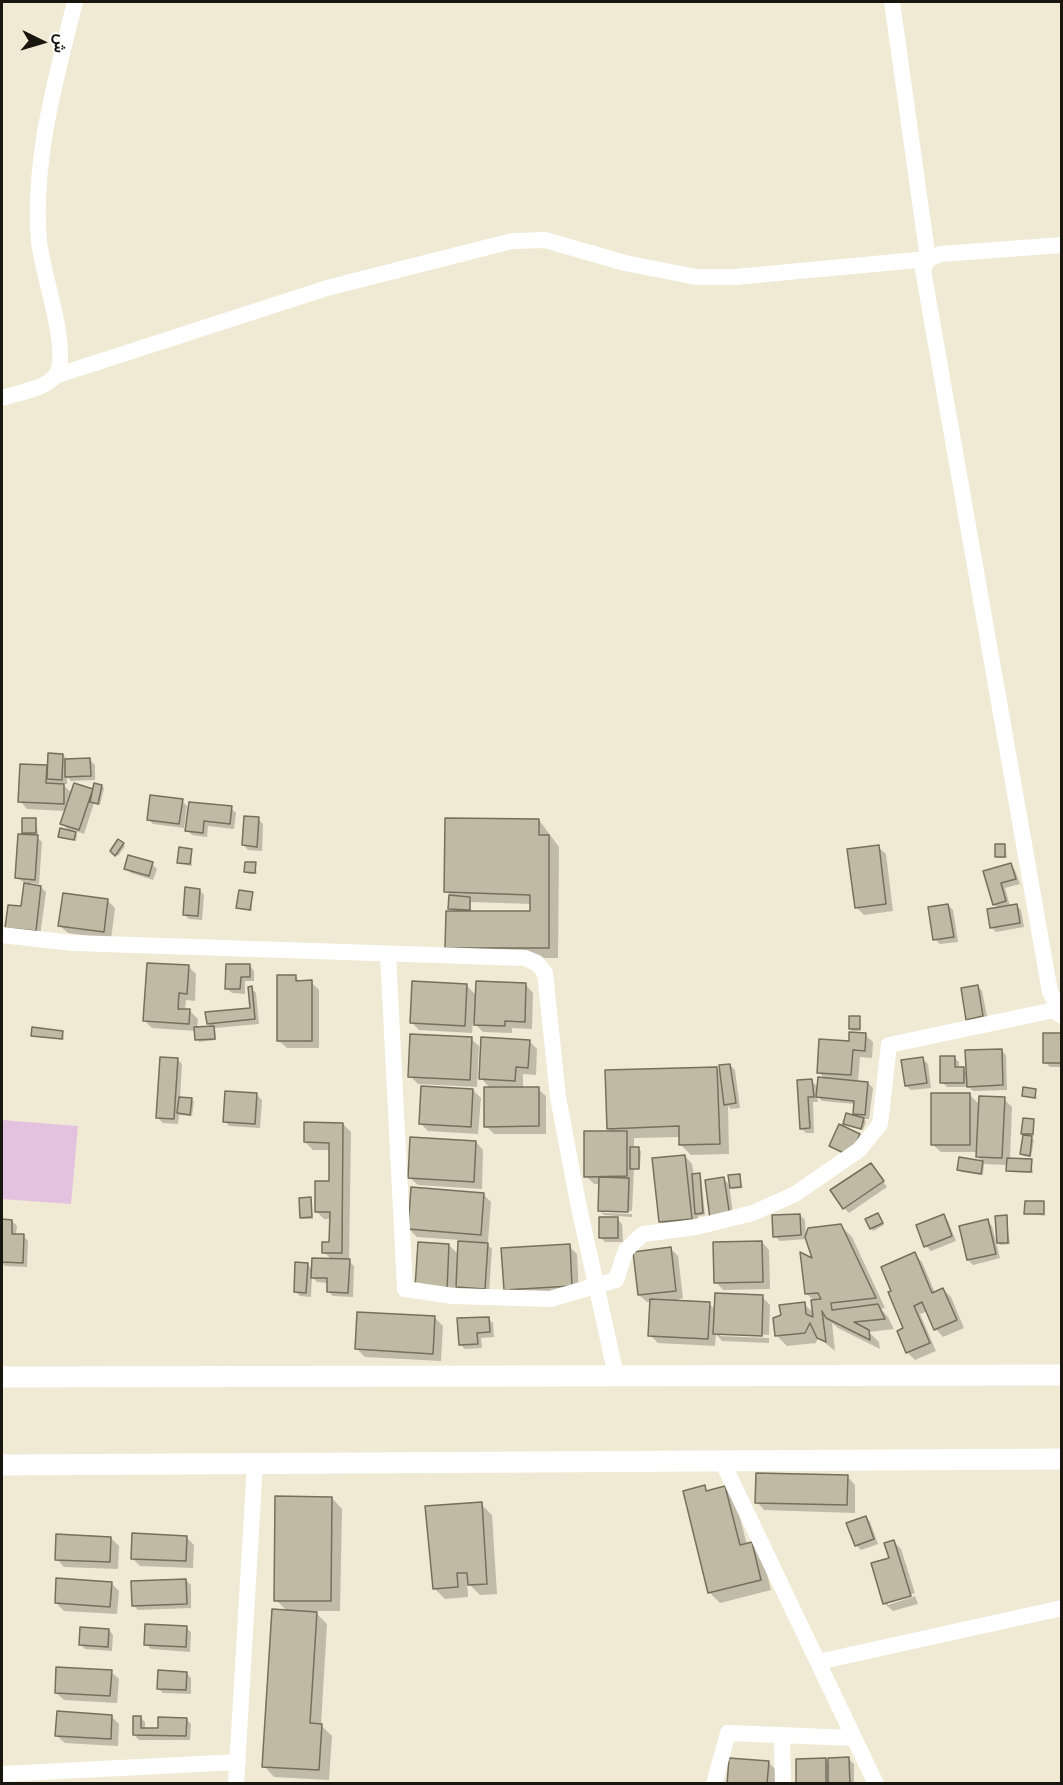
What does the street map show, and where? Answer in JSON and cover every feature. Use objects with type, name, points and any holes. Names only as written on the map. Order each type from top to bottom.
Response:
[{"type":"main road","points":[[2,1377],[1062,1375]]},
{"type":"main road","points":[[2,1465],[1062,1458]]},
{"type":"street","points":[[55,376],[60,362],[50,285],[39,242],[38,193],[48,121],[75,2]]},
{"type":"street","points":[[892,2],[928,259],[922,270],[1004,719],[1050,992],[1062,1015]]},
{"type":"street","points":[[2,398],[44,384],[55,376],[327,288],[512,241],[545,240],[625,262],[696,277],[735,277],[928,259],[941,254],[1062,245]]},
{"type":"street","points":[[2,935],[74,943],[525,958],[537,963],[545,973],[558,1097],[616,1375]]},
{"type":"street","points":[[388,954],[405,1289],[453,1296],[550,1299],[616,1280],[626,1250],[643,1234],[696,1227],[753,1213],[795,1194],[860,1150],[880,1124],[889,1045],[1054,1010],[1062,1015]]},
{"type":"street","points":[[722,1461],[876,1784]]},
{"type":"street","points":[[236,1784],[255,1463]]},
{"type":"street","points":[[818,1662],[1062,1608]]},
{"type":"street","points":[[714,1784],[728,1733],[854,1737]]},
{"type":"street","points":[[782,1735],[783,1784]]},
{"type":"street","points":[[2,1774],[238,1762]]},
{"type":"shaded area","points":[[2,1120],[78,1126],[71,1204],[2,1199]]},
{"type":"building","points":[[48,753],[63,754],[62,780],[47,779]]},
{"type":"building","points":[[90,758],[91,776],[65,777],[65,759]]},
{"type":"building","points":[[20,764],[47,765],[46,783],[64,784],[64,804],[18,802]]},
{"type":"building","points":[[74,783],[93,789],[79,830],[60,824]]},
{"type":"building","points":[[94,783],[102,785],[98,804],[90,802]]},
{"type":"building","points":[[150,795],[183,799],[179,824],[147,820]]},
{"type":"building","points":[[189,802],[232,806],[230,824],[204,821],[203,833],[185,831]]},
{"type":"building","points":[[244,816],[259,817],[257,847],[242,845]]},
{"type":"building","points":[[22,818],[36,818],[36,833],[22,833]]},
{"type":"building","points":[[445,818],[539,819],[539,835],[549,835],[549,948],[445,948],[446,911],[530,911],[530,895],[444,892]]},
{"type":"building","points":[[60,828],[76,832],[74,840],[58,837]]},
{"type":"building","points":[[18,834],[38,835],[35,880],[15,878]]},
{"type":"building","points":[[118,839],[124,843],[115,856],[110,851]]},
{"type":"building","points":[[995,844],[1005,844],[1005,857],[995,857]]},
{"type":"building","points":[[879,845],[886,904],[855,908],[847,849]]},
{"type":"building","points":[[179,847],[192,849],[190,864],[177,863]]},
{"type":"building","points":[[128,855],[153,862],[149,876],[124,869]]},
{"type":"building","points":[[245,862],[256,862],[255,873],[244,872]]},
{"type":"building","points":[[1011,863],[1016,879],[1001,883],[1006,901],[993,905],[983,871]]},
{"type":"building","points":[[24,883],[41,886],[36,931],[5,928],[8,905],[21,906]]},
{"type":"building","points":[[185,887],[200,889],[198,916],[183,915]]},
{"type":"building","points":[[239,890],[253,892],[250,910],[236,908]]},
{"type":"building","points":[[63,893],[108,899],[104,932],[58,926]]},
{"type":"building","points":[[449,895],[470,897],[470,910],[448,909]]},
{"type":"building","points":[[948,904],[954,937],[933,940],[928,907]]},
{"type":"building","points":[[1017,904],[1020,923],[990,928],[987,909]]},
{"type":"building","points":[[147,963],[189,965],[187,994],[179,993],[178,1009],[190,1009],[189,1024],[143,1021]]},
{"type":"building","points":[[226,964],[250,964],[250,977],[241,977],[240,989],[225,989]]},
{"type":"building","points":[[277,975],[296,975],[296,981],[312,980],[312,1041],[277,1041]]},
{"type":"building","points":[[412,981],[467,984],[465,1026],[410,1023]]},
{"type":"building","points":[[476,981],[526,983],[525,1022],[505,1021],[505,1026],[474,1025]]},
{"type":"building","points":[[978,985],[983,1016],[966,1020],[961,988]]},
{"type":"building","points":[[252,986],[255,1019],[207,1024],[205,1012],[250,1008],[248,987]]},
{"type":"building","points":[[849,1016],[860,1016],[860,1029],[849,1029]]},
{"type":"building","points":[[214,1026],[215,1039],[195,1040],[194,1027]]},
{"type":"building","points":[[32,1027],[63,1031],[62,1039],[31,1036]]},
{"type":"building","points":[[849,1032],[866,1033],[865,1051],[853,1050],[851,1075],[817,1073],[819,1039],[849,1041]]},
{"type":"building","points":[[1043,1033],[1062,1033],[1062,1063],[1043,1063]]},
{"type":"building","points":[[410,1034],[472,1037],[470,1080],[408,1077]]},
{"type":"building","points":[[481,1037],[530,1040],[528,1068],[516,1067],[515,1081],[479,1079]]},
{"type":"building","points":[[1002,1049],[1003,1085],[967,1087],[965,1050]]},
{"type":"building","points":[[940,1056],[955,1056],[955,1067],[964,1067],[964,1083],[940,1083]]},
{"type":"building","points":[[160,1057],[178,1058],[174,1119],[156,1118]]},
{"type":"building","points":[[923,1057],[927,1083],[905,1086],[901,1060]]},
{"type":"building","points":[[730,1064],[736,1103],[724,1105],[719,1065]]},
{"type":"building","points":[[717,1067],[720,1144],[679,1145],[679,1126],[607,1129],[605,1070]]},
{"type":"building","points":[[818,1077],[868,1082],[865,1115],[853,1114],[854,1101],[816,1097]]},
{"type":"building","points":[[812,1079],[814,1097],[808,1097],[810,1128],[800,1129],[797,1080]]},
{"type":"building","points":[[421,1086],[473,1089],[471,1127],[419,1124]]},
{"type":"building","points":[[484,1087],[539,1087],[539,1126],[484,1127]]},
{"type":"building","points":[[1023,1087],[1036,1089],[1035,1098],[1022,1096]]},
{"type":"building","points":[[225,1091],[257,1093],[255,1124],[223,1122]]},
{"type":"building","points":[[931,1093],[970,1093],[970,1145],[931,1145]]},
{"type":"building","points":[[979,1096],[1005,1097],[1002,1158],[976,1157]]},
{"type":"building","points":[[179,1097],[192,1098],[190,1115],[177,1113]]},
{"type":"building","points":[[846,1113],[864,1118],[861,1129],[843,1124]]},
{"type":"building","points":[[1023,1118],[1034,1119],[1033,1134],[1021,1134]]},
{"type":"building","points":[[304,1122],[343,1123],[342,1253],[322,1253],[322,1242],[329,1242],[330,1212],[315,1212],[315,1181],[329,1181],[329,1143],[304,1142]]},
{"type":"building","points":[[839,1124],[860,1134],[850,1156],[829,1146]]},
{"type":"building","points":[[584,1131],[627,1131],[627,1176],[584,1177]]},
{"type":"building","points":[[1023,1135],[1032,1136],[1030,1156],[1020,1154]]},
{"type":"building","points":[[410,1137],[476,1141],[474,1182],[408,1178]]},
{"type":"building","points":[[630,1147],[639,1147],[639,1169],[630,1169]]},
{"type":"building","points":[[685,1155],[692,1219],[659,1222],[652,1158]]},
{"type":"building","points":[[959,1157],[983,1161],[981,1174],[957,1170]]},
{"type":"building","points":[[1007,1158],[1032,1159],[1031,1172],[1006,1171]]},
{"type":"building","points":[[871,1163],[884,1181],[843,1209],[830,1190]]},
{"type":"building","points":[[700,1173],[703,1213],[695,1214],[692,1174]]},
{"type":"building","points":[[740,1174],[741,1187],[730,1188],[728,1175]]},
{"type":"building","points":[[599,1177],[629,1178],[628,1212],[598,1211]]},
{"type":"building","points":[[724,1177],[730,1217],[710,1219],[705,1180]]},
{"type":"building","points":[[411,1187],[484,1193],[481,1235],[408,1229]]},
{"type":"building","points":[[311,1197],[312,1217],[300,1218],[299,1198]]},
{"type":"building","points":[[1025,1201],[1044,1201],[1044,1214],[1024,1214]]},
{"type":"building","points":[[878,1213],[883,1223],[870,1229],[865,1219]]},
{"type":"building","points":[[800,1214],[801,1235],[773,1237],[772,1215]]},
{"type":"building","points":[[944,1214],[952,1236],[924,1247],[916,1225]]},
{"type":"building","points":[[1007,1215],[1008,1243],[997,1243],[995,1216]]},
{"type":"building","points":[[599,1217],[618,1217],[618,1238],[599,1238]]},
{"type":"building","points":[[2,1219],[12,1220],[12,1234],[24,1234],[23,1263],[2,1262]]},
{"type":"building","points":[[988,1219],[996,1254],[967,1260],[959,1226]]},
{"type":"building","points":[[841,1224],[876,1298],[831,1303],[832,1310],[878,1304],[885,1319],[854,1322],[869,1330],[870,1340],[826,1318],[822,1311],[826,1342],[817,1338],[810,1323],[805,1333],[775,1336],[773,1318],[781,1315],[779,1305],[805,1302],[806,1314],[813,1317],[811,1300],[821,1299],[818,1293],[805,1294],[800,1252],[812,1258],[805,1237],[808,1228]]},
{"type":"building","points":[[458,1241],[488,1243],[485,1289],[456,1287]]},
{"type":"building","points":[[762,1241],[763,1282],[714,1283],[713,1242]]},
{"type":"building","points":[[418,1242],[449,1244],[447,1290],[415,1288]]},
{"type":"building","points":[[570,1244],[572,1286],[504,1290],[501,1248]]},
{"type":"building","points":[[671,1247],[676,1291],[638,1295],[633,1252]]},
{"type":"building","points":[[915,1252],[932,1293],[943,1288],[957,1320],[934,1330],[922,1302],[914,1306],[930,1343],[906,1353],[897,1331],[903,1328],[888,1292],[891,1291],[881,1267]]},
{"type":"building","points":[[312,1258],[350,1259],[348,1293],[327,1292],[327,1278],[311,1278]]},
{"type":"building","points":[[295,1262],[308,1263],[306,1293],[294,1292]]},
{"type":"building","points":[[715,1293],[763,1295],[762,1336],[713,1334]]},
{"type":"building","points":[[650,1299],[710,1302],[708,1339],[648,1336]]},
{"type":"building","points":[[357,1312],[435,1316],[433,1354],[355,1349]]},
{"type":"building","points":[[489,1317],[490,1332],[477,1333],[478,1344],[459,1345],[457,1318]]},
{"type":"building","points":[[756,1473],[848,1475],[847,1505],[755,1503]]},
{"type":"building","points":[[705,1485],[706,1491],[725,1486],[740,1545],[752,1542],[761,1580],[708,1593],[683,1491]]},
{"type":"building","points":[[275,1496],[332,1497],[331,1601],[274,1601]]},
{"type":"building","points":[[482,1502],[487,1584],[468,1585],[467,1573],[457,1573],[458,1587],[433,1589],[425,1506]]},
{"type":"building","points":[[866,1516],[874,1539],[855,1546],[846,1523]]},
{"type":"building","points":[[132,1533],[187,1536],[186,1561],[131,1559]]},
{"type":"building","points":[[56,1534],[111,1537],[110,1562],[55,1560]]},
{"type":"building","points":[[894,1540],[911,1596],[883,1604],[871,1563],[889,1558],[884,1543]]},
{"type":"building","points":[[56,1578],[112,1582],[110,1607],[55,1603]]},
{"type":"building","points":[[186,1579],[187,1604],[132,1606],[131,1581]]},
{"type":"building","points":[[272,1609],[317,1612],[310,1723],[322,1724],[319,1770],[262,1767]]},
{"type":"building","points":[[145,1624],[187,1626],[186,1647],[144,1645]]},
{"type":"building","points":[[80,1627],[109,1629],[108,1647],[79,1645]]},
{"type":"building","points":[[56,1667],[112,1670],[110,1696],[55,1693]]},
{"type":"building","points":[[158,1670],[187,1672],[186,1690],[157,1689]]},
{"type":"building","points":[[57,1711],[112,1715],[111,1739],[55,1736]]},
{"type":"building","points":[[133,1716],[141,1716],[141,1728],[158,1728],[158,1717],[187,1718],[186,1736],[133,1735]]},
{"type":"building","points":[[849,1757],[850,1784],[828,1784],[828,1758]]},
{"type":"building","points":[[729,1758],[769,1761],[767,1784],[727,1784]]},
{"type":"building","points":[[826,1758],[826,1784],[796,1784],[796,1759]]}]
